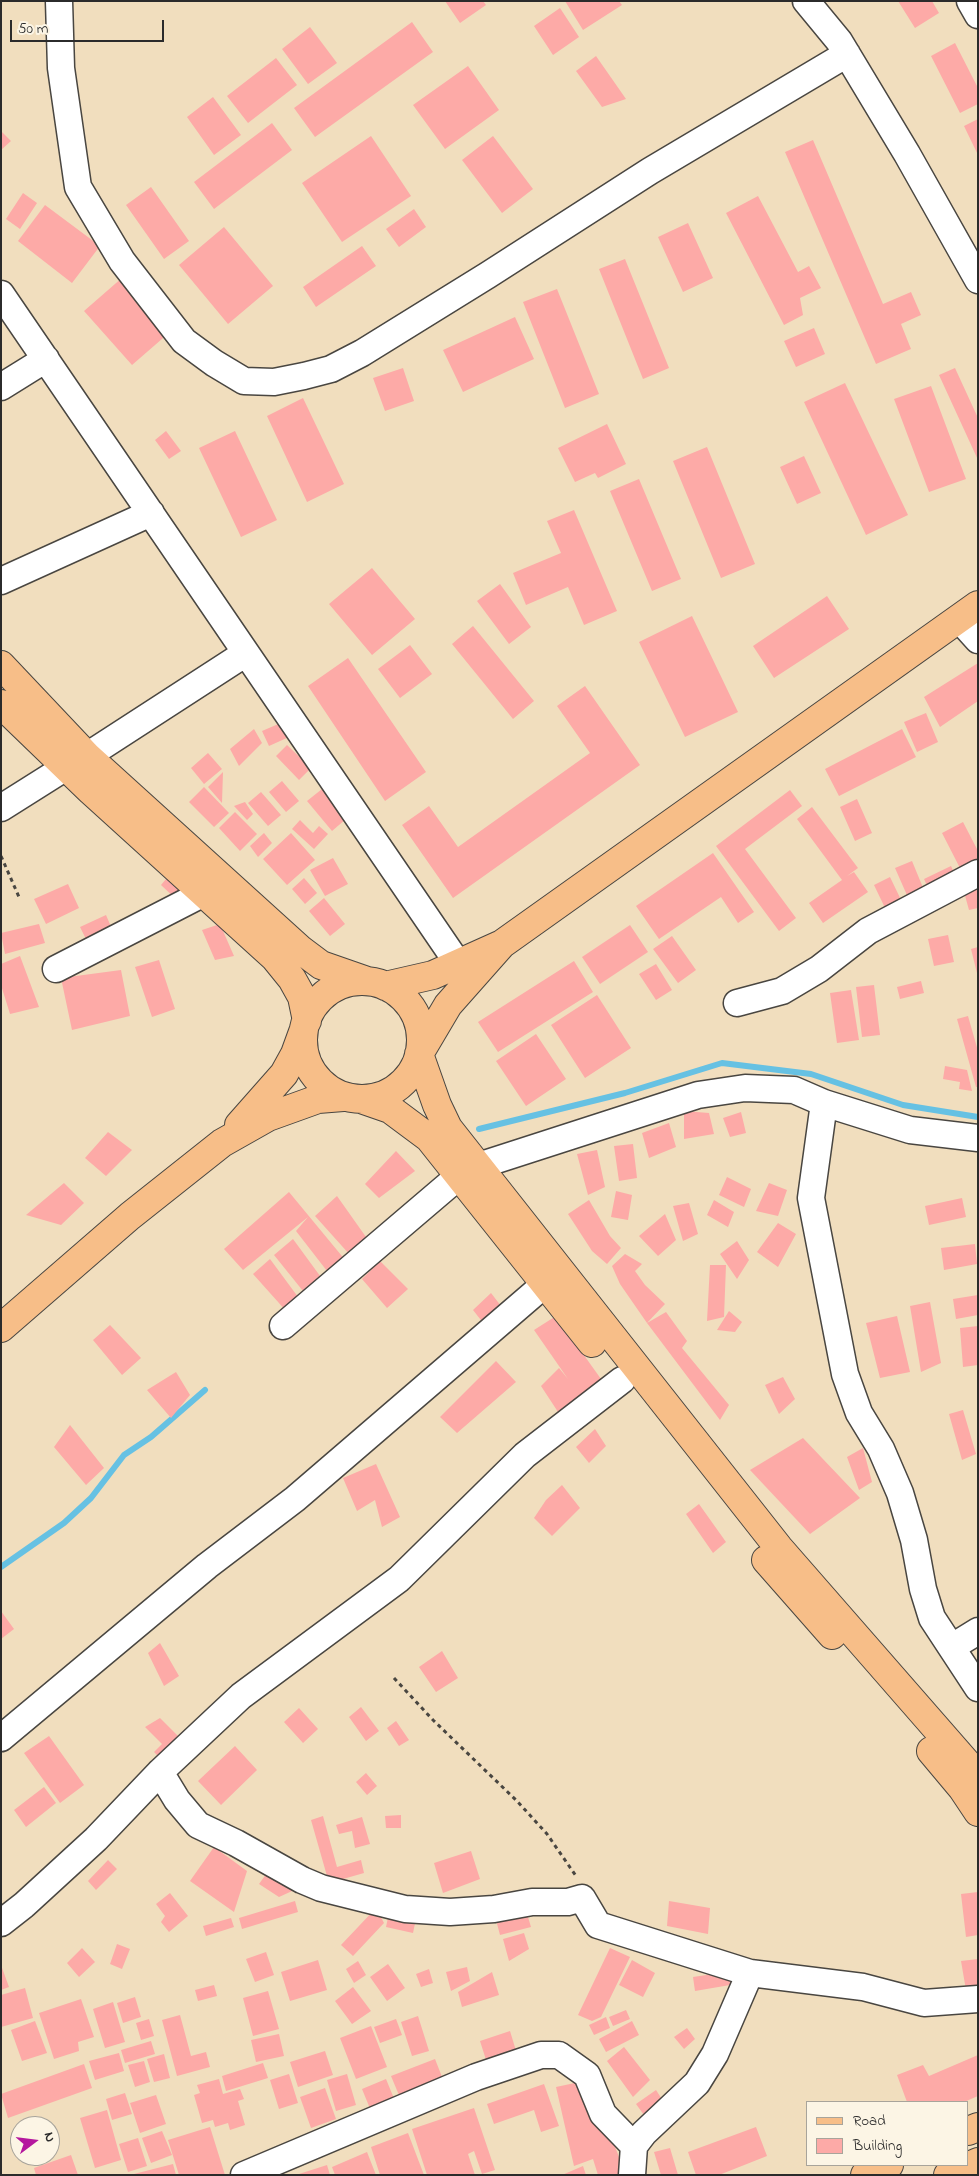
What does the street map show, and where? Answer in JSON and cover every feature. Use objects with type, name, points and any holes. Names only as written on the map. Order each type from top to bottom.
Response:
[{"type":"main road","points":[[222,1143],[284,1074],[295,1054],[309,1014],[321,997],[338,985],[358,980],[376,984],[433,975],[459,965],[502,944],[968,612]]},
{"type":"main road","points":[[1,666],[76,761],[204,893],[275,958],[292,979],[302,997],[305,1026],[304,1053],[312,1072],[326,1088],[353,1099],[390,1109],[468,1171],[780,1548],[978,1776]]},
{"type":"main road","points":[[1,704],[76,761],[321,965],[338,973],[397,991],[411,1006],[420,1025],[422,1046],[414,1069],[402,1085],[384,1096],[353,1099],[318,1099],[268,1117],[222,1143],[130,1216],[1,1328]]},
{"type":"main road","points":[[419,1054],[448,1005],[502,944]]},
{"type":"main road","points":[[419,1054],[440,1113],[468,1171],[545,1284],[742,1532],[943,1765],[978,1812]]},
{"type":"main road","points":[[865,2175],[887,2166]]},
{"type":"main road","points":[[948,2175],[969,2166]]},
{"type":"street","points":[[59,1],[61,68],[78,187],[122,261],[184,341],[214,363],[244,381],[274,382],[331,369],[362,353],[650,171],[847,54]]},
{"type":"street","points":[[806,1],[847,54],[907,154],[978,280]]},
{"type":"street","points":[[970,1],[978,15]]},
{"type":"street","points":[[1,294],[459,965]]},
{"type":"street","points":[[1,387],[46,359]]},
{"type":"street","points":[[1,581],[151,513]]},
{"type":"street","points":[[968,612],[978,640]]},
{"type":"street","points":[[1,808],[246,653]]},
{"type":"street","points":[[737,1003],[782,991],[820,969],[868,931],[978,873]]},
{"type":"street","points":[[56,969],[204,893]]},
{"type":"street","points":[[283,1326],[468,1171],[698,1095],[745,1088],[794,1090],[824,1103],[910,1130],[978,1138]]},
{"type":"street","points":[[824,1103],[810,1198],[845,1374],[859,1414],[881,1449],[900,1493],[914,1540],[923,1589],[932,1618],[978,1688]]},
{"type":"street","points":[[1,1738],[207,1566],[295,1499],[545,1284]]},
{"type":"street","points":[[1,1923],[24,1905],[96,1839],[160,1772],[241,1696],[399,1579],[525,1455],[622,1380]]},
{"type":"street","points":[[952,1647],[978,1630]]},
{"type":"street","points":[[160,1772],[177,1800],[198,1824],[302,1880],[321,1888],[405,1909],[450,1912],[494,1909],[532,1902],[568,1902],[582,1898],[598,1925],[626,1936],[690,1952],[750,1973],[863,1987],[924,2003],[978,1999]]},
{"type":"street","points":[[632,2175],[634,2146],[644,2133],[697,2083],[715,2054],[750,1973]]},
{"type":"street","points":[[250,2174],[476,2077],[541,2055],[559,2055],[587,2075],[603,2114],[634,2146]]},
{"type":"path","points":[[1,856],[19,896]]},
{"type":"path","points":[[394,1678],[433,1720],[517,1800],[547,1834],[578,1879],[582,1898]]},
{"type":"building","points":[[445,1],[483,1],[486,5],[460,23]]},
{"type":"building","points":[[565,1],[619,1],[622,5],[583,30]]},
{"type":"building","points":[[898,1],[932,1],[939,13],[915,28]]},
{"type":"building","points":[[560,8],[579,37],[553,55],[534,26]]},
{"type":"building","points":[[412,22],[433,52],[315,137],[294,108]]},
{"type":"building","points":[[310,27],[337,63],[308,84],[282,49]]},
{"type":"building","points":[[955,43],[978,88],[978,104],[960,113],[931,56]]},
{"type":"building","points":[[596,56],[626,99],[602,107],[576,71]]},
{"type":"building","points":[[276,58],[297,85],[248,123],[227,96]]},
{"type":"building","points":[[468,66],[499,110],[445,149],[413,105]]},
{"type":"building","points":[[213,97],[241,135],[214,155],[187,117]]},
{"type":"building","points":[[978,119],[978,155],[964,126]]},
{"type":"building","points":[[272,123],[292,150],[214,209],[194,182]]},
{"type":"building","points":[[1,131],[11,141],[1,150]]},
{"type":"building","points":[[371,136],[411,196],[342,242],[302,183]]},
{"type":"building","points":[[493,136],[533,189],[502,213],[462,160]]},
{"type":"building","points":[[813,140],[883,304],[911,292],[921,315],[901,324],[911,349],[876,364],[785,152]]},
{"type":"building","points":[[151,187],[189,241],[164,259],[126,205]]},
{"type":"building","points":[[23,193],[37,203],[20,229],[6,219]]},
{"type":"building","points":[[758,196],[798,272],[809,266],[821,288],[800,298],[803,315],[784,325],[726,213]]},
{"type":"building","points":[[45,205],[100,246],[72,283],[18,241]]},
{"type":"building","points":[[414,209],[426,227],[399,247],[386,229]]},
{"type":"building","points":[[688,223],[713,278],[683,292],[658,237]]},
{"type":"building","points":[[224,227],[273,286],[228,324],[179,265]]},
{"type":"building","points":[[362,246],[376,266],[316,307],[303,287]]},
{"type":"building","points":[[625,259],[669,368],[643,379],[599,269]]},
{"type":"building","points":[[123,277],[170,332],[132,365],[84,311]]},
{"type":"building","points":[[557,289],[599,394],[565,408],[523,302]]},
{"type":"building","points":[[515,317],[534,359],[463,392],[443,350]]},
{"type":"building","points":[[814,328],[825,354],[796,367],[784,341]]},
{"type":"building","points":[[403,368],[414,401],[385,411],[373,378]]},
{"type":"building","points":[[955,368],[978,418],[978,460],[939,375]]},
{"type":"building","points":[[845,383],[908,515],[866,535],[804,402]]},
{"type":"building","points":[[931,386],[966,479],[929,492],[894,399]]},
{"type":"building","points":[[303,398],[344,484],[307,502],[267,416]]},
{"type":"building","points":[[607,424],[626,464],[598,478],[595,473],[575,482],[558,448]]},
{"type":"building","points":[[166,431],[181,451],[169,459],[155,440]]},
{"type":"building","points":[[235,431],[277,520],[241,537],[199,448]]},
{"type":"building","points":[[707,447],[755,564],[721,578],[673,461]]},
{"type":"building","points":[[804,456],[821,493],[797,504],[780,467]]},
{"type":"building","points":[[639,479],[681,579],[652,591],[610,491]]},
{"type":"building","points":[[574,510],[617,611],[584,625],[568,587],[526,605],[513,573],[561,553],[547,521]]},
{"type":"building","points":[[372,568],[415,619],[372,655],[329,604]]},
{"type":"building","points":[[500,584],[531,627],[509,644],[477,601]]},
{"type":"building","points":[[827,596],[849,629],[774,678],[753,646]]},
{"type":"building","points":[[692,616],[738,712],[685,737],[639,642]]},
{"type":"building","points":[[473,626],[534,701],[513,719],[452,644]]},
{"type":"building","points":[[410,645],[432,674],[400,698],[378,669]]},
{"type":"building","points":[[348,658],[426,772],[385,801],[308,686]]},
{"type":"building","points":[[978,663],[978,701],[940,727],[924,697]]},
{"type":"building","points":[[585,686],[640,765],[453,898],[402,825],[429,806],[458,847],[590,753],[557,706]]},
{"type":"building","points":[[926,713],[938,742],[917,752],[904,722]]},
{"type":"building","points":[[283,722],[289,737],[269,746],[262,731]]},
{"type":"building","points":[[254,729],[262,743],[239,766],[230,749]]},
{"type":"building","points":[[902,729],[916,757],[839,796],[825,769]]},
{"type":"building","points":[[287,745],[311,768],[299,780],[276,756]]},
{"type":"building","points":[[208,753],[222,769],[204,784],[191,768]]},
{"type":"building","points":[[223,772],[222,803],[208,787]]},
{"type":"building","points":[[282,781],[299,801],[286,812],[269,792]]},
{"type":"building","points":[[204,787],[229,813],[214,827],[189,802]]},
{"type":"building","points":[[322,789],[346,819],[332,831],[307,801]]},
{"type":"building","points":[[790,790],[802,806],[745,849],[796,918],[779,931],[716,846]]},
{"type":"building","points":[[261,792],[281,815],[268,826],[248,803]]},
{"type":"building","points":[[857,799],[872,833],[855,841],[840,807]]},
{"type":"building","points":[[245,802],[253,814],[247,820],[234,806]]},
{"type":"building","points":[[812,807],[858,868],[847,876],[854,872],[868,892],[823,923],[809,903],[842,880],[797,819]]},
{"type":"building","points":[[235,812],[257,834],[240,851],[219,828]]},
{"type":"building","points":[[300,820],[313,833],[319,826],[328,834],[314,849],[292,829]]},
{"type":"building","points":[[963,822],[978,851],[978,862],[961,870],[942,833]]},
{"type":"building","points":[[264,833],[272,843],[258,857],[250,846]]},
{"type":"building","points":[[291,833],[315,860],[287,885],[263,859]]},
{"type":"building","points":[[713,853],[754,912],[738,923],[721,897],[659,939],[636,906]]},
{"type":"building","points":[[333,858],[348,884],[325,896],[310,870]]},
{"type":"building","points":[[912,861],[926,895],[910,902],[895,868]]},
{"type":"building","points":[[951,866],[957,879],[930,892],[924,879]]},
{"type":"building","points":[[171,873],[189,888],[178,901],[161,885]]},
{"type":"building","points":[[890,877],[903,904],[887,912],[874,885]]},
{"type":"building","points":[[304,878],[317,893],[305,904],[292,889]]},
{"type":"building","points":[[68,884],[79,908],[46,924],[34,899]]},
{"type":"building","points":[[978,889],[978,908],[969,910],[964,892]]},
{"type":"building","points":[[324,898],[345,924],[330,936],[309,911]]},
{"type":"building","points":[[106,915],[112,929],[87,941],[80,927]]},
{"type":"building","points":[[39,924],[45,943],[5,954],[1,933]]},
{"type":"building","points":[[220,924],[234,956],[215,960],[202,930]]},
{"type":"building","points":[[630,925],[648,952],[600,984],[582,957]]},
{"type":"building","points":[[948,935],[954,962],[934,966],[928,939]]},
{"type":"building","points":[[672,936],[696,970],[678,983],[653,949]]},
{"type":"building","points":[[978,947],[978,973],[977,973],[971,949]]},
{"type":"building","points":[[20,956],[39,1007],[10,1014],[1,985],[1,964]]},
{"type":"building","points":[[159,960],[175,1009],[152,1017],[135,967]]},
{"type":"building","points":[[574,961],[593,992],[498,1052],[478,1022]]},
{"type":"building","points":[[656,964],[672,990],[656,1000],[639,974]]},
{"type":"building","points":[[121,970],[130,1016],[72,1030],[61,978]]},
{"type":"building","points":[[921,981],[924,993],[900,999],[897,987]]},
{"type":"building","points":[[874,985],[880,1035],[862,1037],[856,987]]},
{"type":"building","points":[[851,990],[859,1040],[837,1043],[830,993]]},
{"type":"building","points":[[597,995],[631,1048],[585,1078],[551,1025]]},
{"type":"building","points":[[968,1016],[978,1051],[978,1087],[976,1087],[957,1019]]},
{"type":"building","points":[[536,1034],[566,1079],[526,1106],[496,1061]]},
{"type":"building","points":[[945,1066],[967,1070],[972,1091],[959,1089],[960,1082],[943,1079]]},
{"type":"building","points":[[684,1111],[709,1113],[714,1134],[684,1139]]},
{"type":"building","points":[[741,1112],[746,1133],[730,1137],[723,1118]]},
{"type":"building","points":[[669,1123],[676,1147],[649,1158],[642,1133]]},
{"type":"building","points":[[108,1132],[132,1150],[106,1176],[85,1158]]},
{"type":"building","points":[[633,1144],[637,1178],[619,1181],[614,1146]]},
{"type":"building","points":[[597,1150],[605,1187],[588,1195],[577,1154]]},
{"type":"building","points":[[396,1151],[415,1171],[379,1198],[365,1184]]},
{"type":"building","points":[[727,1177],[751,1189],[744,1207],[719,1195]]},
{"type":"building","points":[[64,1183],[84,1203],[61,1225],[26,1215]]},
{"type":"building","points":[[769,1183],[787,1190],[778,1216],[756,1211]]},
{"type":"building","points":[[616,1191],[632,1195],[628,1220],[611,1217]]},
{"type":"building","points":[[289,1192],[346,1261],[327,1271],[296,1231],[308,1217],[243,1270],[224,1249]]},
{"type":"building","points":[[337,1196],[366,1237],[350,1255],[315,1216]]},
{"type":"building","points":[[962,1198],[966,1217],[929,1225],[925,1206]]},
{"type":"building","points":[[589,1200],[610,1236],[621,1248],[607,1264],[592,1251],[568,1214]]},
{"type":"building","points":[[714,1200],[734,1212],[728,1227],[707,1215]]},
{"type":"building","points":[[689,1203],[698,1234],[683,1241],[673,1206]]},
{"type":"building","points":[[665,1214],[676,1240],[658,1256],[639,1236]]},
{"type":"building","points":[[778,1223],[796,1234],[778,1267],[757,1252]]},
{"type":"building","points":[[293,1239],[323,1280],[307,1296],[274,1255]]},
{"type":"building","points":[[737,1241],[749,1260],[737,1279],[720,1254]]},
{"type":"building","points":[[975,1244],[977,1264],[944,1270],[941,1248]]},
{"type":"building","points":[[625,1254],[642,1264],[635,1271],[645,1285],[665,1304],[647,1323],[620,1284],[612,1266]]},
{"type":"building","points":[[270,1259],[301,1301],[287,1312],[253,1274]]},
{"type":"building","points":[[380,1261],[408,1289],[387,1308],[362,1279]]},
{"type":"building","points":[[710,1265],[726,1265],[724,1317],[707,1321]]},
{"type":"building","points":[[491,1293],[501,1306],[484,1324],[473,1310]]},
{"type":"building","points":[[978,1295],[978,1315],[956,1319],[953,1299]]},
{"type":"building","points":[[930,1302],[941,1363],[921,1372],[910,1306]]},
{"type":"building","points":[[729,1311],[742,1322],[735,1332],[717,1330]]},
{"type":"building","points":[[666,1312],[687,1341],[682,1348],[729,1405],[720,1420],[647,1323]]},
{"type":"building","points":[[556,1316],[601,1379],[579,1396],[560,1415],[541,1386],[559,1368],[568,1379],[534,1330]]},
{"type":"building","points":[[897,1316],[910,1372],[880,1378],[866,1323]]},
{"type":"building","points":[[110,1325],[141,1358],[122,1375],[93,1340]]},
{"type":"building","points":[[978,1326],[978,1365],[963,1367],[960,1328]]},
{"type":"building","points":[[496,1361],[516,1382],[457,1433],[440,1417]]},
{"type":"building","points":[[176,1372],[190,1395],[171,1418],[147,1390]]},
{"type":"building","points":[[783,1377],[795,1399],[779,1414],[765,1385]]},
{"type":"building","points":[[963,1410],[976,1454],[962,1460],[949,1414]]},
{"type":"building","points":[[70,1425],[104,1468],[86,1485],[54,1447]]},
{"type":"building","points":[[595,1429],[606,1446],[589,1463],[576,1447]]},
{"type":"building","points":[[803,1438],[860,1498],[810,1534],[750,1470]]},
{"type":"building","points":[[863,1448],[872,1482],[859,1490],[847,1457]]},
{"type":"building","points":[[376,1464],[400,1517],[382,1527],[375,1500],[357,1511],[343,1478]]},
{"type":"building","points":[[562,1485],[580,1508],[552,1536],[534,1518],[546,1500]]},
{"type":"building","points":[[699,1504],[726,1542],[713,1553],[686,1514]]},
{"type":"building","points":[[1,1611],[14,1629],[1,1639]]},
{"type":"building","points":[[160,1643],[179,1676],[164,1686],[148,1653]]},
{"type":"building","points":[[442,1651],[458,1678],[436,1692],[419,1667]]},
{"type":"building","points":[[361,1707],[379,1731],[366,1741],[349,1717]]},
{"type":"building","points":[[299,1708],[318,1729],[303,1743],[284,1722]]},
{"type":"building","points":[[160,1718],[180,1738],[160,1758],[154,1752],[162,1744],[145,1727]]},
{"type":"building","points":[[396,1721],[409,1740],[399,1746],[387,1728]]},
{"type":"building","points":[[49,1736],[84,1785],[60,1803],[24,1753]]},
{"type":"building","points":[[235,1746],[257,1770],[221,1805],[198,1781]]},
{"type":"building","points":[[366,1773],[377,1786],[367,1795],[356,1782]]},
{"type":"building","points":[[44,1787],[56,1803],[26,1827],[14,1810]]},
{"type":"building","points":[[401,1815],[401,1828],[386,1828],[385,1816]]},
{"type":"building","points":[[323,1816],[337,1867],[361,1860],[364,1873],[329,1883],[311,1820]]},
{"type":"building","points":[[362,1817],[370,1844],[355,1848],[352,1831],[339,1834],[336,1825]]},
{"type":"building","points":[[214,1847],[247,1871],[234,1912],[190,1881]]},
{"type":"building","points":[[471,1851],[480,1879],[443,1893],[434,1863]]},
{"type":"building","points":[[108,1860],[117,1869],[96,1890],[88,1881]]},
{"type":"building","points":[[272,1866],[301,1887],[279,1897],[259,1884]]},
{"type":"building","points":[[978,1892],[978,1935],[966,1937],[961,1894]]},
{"type":"building","points":[[170,1893],[188,1916],[169,1932],[161,1922],[165,1916],[156,1904]]},
{"type":"building","points":[[295,1901],[298,1912],[242,1929],[239,1918]]},
{"type":"building","points":[[669,1901],[710,1908],[708,1934],[667,1926]]},
{"type":"building","points":[[525,1907],[531,1927],[500,1935],[495,1916]]},
{"type":"building","points":[[376,1908],[384,1923],[353,1956],[341,1945]]},
{"type":"building","points":[[390,1908],[417,1914],[413,1933],[386,1927]]},
{"type":"building","points":[[231,1918],[234,1927],[206,1936],[203,1926]]},
{"type":"building","points":[[524,1933],[529,1949],[509,1961],[503,1939]]},
{"type":"building","points":[[117,1944],[130,1949],[122,1969],[110,1964]]},
{"type":"building","points":[[82,1948],[95,1962],[79,1977],[67,1963]]},
{"type":"building","points":[[610,1948],[630,1957],[601,2017],[592,2021],[578,2015]]},
{"type":"building","points":[[266,1952],[274,1975],[255,1982],[246,1959]]},
{"type":"building","points":[[978,1959],[978,1994],[967,1996],[961,1961]]},
{"type":"building","points":[[318,1960],[327,1990],[290,2001],[281,1972]]},
{"type":"building","points":[[632,1960],[655,1973],[643,1997],[619,1985]]},
{"type":"building","points":[[358,1961],[366,1975],[354,1983],[346,1969]]},
{"type":"building","points":[[388,1964],[405,1988],[387,2001],[370,1977]]},
{"type":"building","points":[[1,1965],[9,1987],[1,1990]]},
{"type":"building","points":[[467,1967],[470,1981],[451,1991],[446,1972]]},
{"type":"building","points":[[429,1969],[433,1983],[421,1987],[416,1974]]},
{"type":"building","points":[[733,1971],[736,1984],[695,1991],[693,1977]]},
{"type":"building","points":[[492,1972],[499,1995],[462,2007],[458,1992]]},
{"type":"building","points":[[214,1985],[217,1996],[198,2001],[195,1990]]},
{"type":"building","points":[[353,1987],[371,2011],[352,2024],[335,2001]]},
{"type":"building","points":[[25,1988],[33,2018],[1,2027],[1,1995]]},
{"type":"building","points":[[268,1991],[279,2029],[253,2036],[243,1998]]},
{"type":"building","points":[[135,1997],[141,2017],[123,2023],[117,2003]]},
{"type":"building","points":[[81,1999],[94,2037],[78,2042],[79,2051],[54,2059],[39,2013]]},
{"type":"building","points":[[113,2002],[125,2042],[105,2048],[93,2009]]},
{"type":"building","points":[[626,2010],[630,2019],[613,2026],[609,2017]]},
{"type":"building","points":[[180,2015],[191,2056],[206,2052],[210,2067],[177,2076],[162,2020]]},
{"type":"building","points":[[418,2016],[429,2051],[412,2056],[401,2022]]},
{"type":"building","points":[[606,2017],[610,2028],[594,2035],[589,2025]]},
{"type":"building","points":[[149,2019],[154,2036],[141,2040],[136,2023]]},
{"type":"building","points":[[396,2019],[402,2035],[380,2043],[374,2027]]},
{"type":"building","points":[[35,2021],[47,2053],[22,2061],[11,2030]]},
{"type":"building","points":[[632,2021],[639,2035],[606,2052],[599,2039]]},
{"type":"building","points":[[371,2026],[387,2067],[356,2079],[340,2038]]},
{"type":"building","points":[[687,2028],[695,2039],[684,2049],[674,2037]]},
{"type":"building","points":[[510,2031],[517,2054],[487,2063],[480,2041]]},
{"type":"building","points":[[279,2034],[284,2056],[256,2062],[251,2040]]},
{"type":"building","points":[[151,2041],[155,2054],[125,2063],[121,2050]]},
{"type":"building","points":[[624,2047],[650,2080],[633,2097],[607,2061]]},
{"type":"building","points":[[325,2051],[333,2075],[298,2087],[290,2062]]},
{"type":"building","points":[[119,2053],[124,2071],[95,2080],[89,2061]]},
{"type":"building","points":[[164,2054],[170,2078],[154,2082],[147,2059]]},
{"type":"building","points":[[978,2055],[978,2096],[966,2101],[907,2101],[897,2075],[923,2065],[929,2076]]},
{"type":"building","points":[[435,2059],[444,2082],[401,2100],[391,2076]]},
{"type":"building","points":[[144,2061],[150,2082],[135,2087],[128,2065]]},
{"type":"building","points":[[263,2063],[268,2078],[226,2091],[222,2076]]},
{"type":"building","points":[[84,2064],[92,2088],[8,2118],[1,2094]]},
{"type":"building","points":[[289,2074],[298,2103],[279,2109],[270,2080]]},
{"type":"building","points":[[347,2074],[356,2105],[336,2111],[327,2080]]},
{"type":"building","points":[[219,2079],[223,2094],[240,2089],[244,2099],[238,2101],[245,2125],[230,2130],[228,2123],[215,2127],[213,2120],[202,2123],[194,2095],[200,2093],[197,2085]]},
{"type":"building","points":[[386,2079],[395,2101],[371,2111],[362,2089]]},
{"type":"building","points":[[589,2080],[626,2175],[598,2175],[593,2159],[574,2166],[556,2087]]},
{"type":"building","points":[[544,2084],[559,2126],[541,2132],[534,2110],[494,2124],[487,2104]]},
{"type":"building","points":[[325,2088],[336,2119],[311,2128],[300,2097]]},
{"type":"building","points":[[656,2090],[667,2107],[652,2126],[636,2104]]},
{"type":"building","points":[[125,2093],[132,2114],[112,2120],[106,2099]]},
{"type":"building","points":[[156,2095],[166,2124],[140,2133],[130,2103]]},
{"type":"building","points":[[474,2108],[495,2170],[482,2174],[474,2151],[468,2154],[475,2175],[427,2175],[412,2129]]},
{"type":"building","points":[[107,2110],[121,2160],[95,2168],[80,2118]]},
{"type":"building","points":[[210,2127],[225,2175],[179,2175],[168,2140]]},
{"type":"building","points":[[756,2127],[767,2156],[719,2175],[696,2175],[688,2152]]},
{"type":"building","points":[[162,2131],[172,2155],[151,2163],[142,2138]]},
{"type":"building","points":[[408,2133],[424,2175],[380,2175],[371,2147]]},
{"type":"building","points":[[138,2138],[147,2166],[128,2172],[119,2144]]},
{"type":"building","points":[[670,2148],[678,2175],[661,2175],[654,2152]]},
{"type":"building","points":[[367,2152],[376,2175],[335,2175],[332,2167]]},
{"type":"building","points":[[71,2155],[78,2175],[36,2175],[34,2168],[40,2166],[60,2166],[60,2159]]},
{"type":"building","points":[[173,2164],[176,2175],[134,2174]]},
{"type":"building","points":[[327,2165],[330,2175],[299,2175],[299,2174]]},
{"type":"building","points":[[583,2166],[586,2175],[562,2175]]},
{"type":"waterway","points":[[479,1129],[625,1093],[722,1063],[811,1074],[903,1105],[978,1117]]},
{"type":"waterway","points":[[1,1567],[64,1523],[91,1498],[124,1455],[151,1437],[205,1390]]}]
